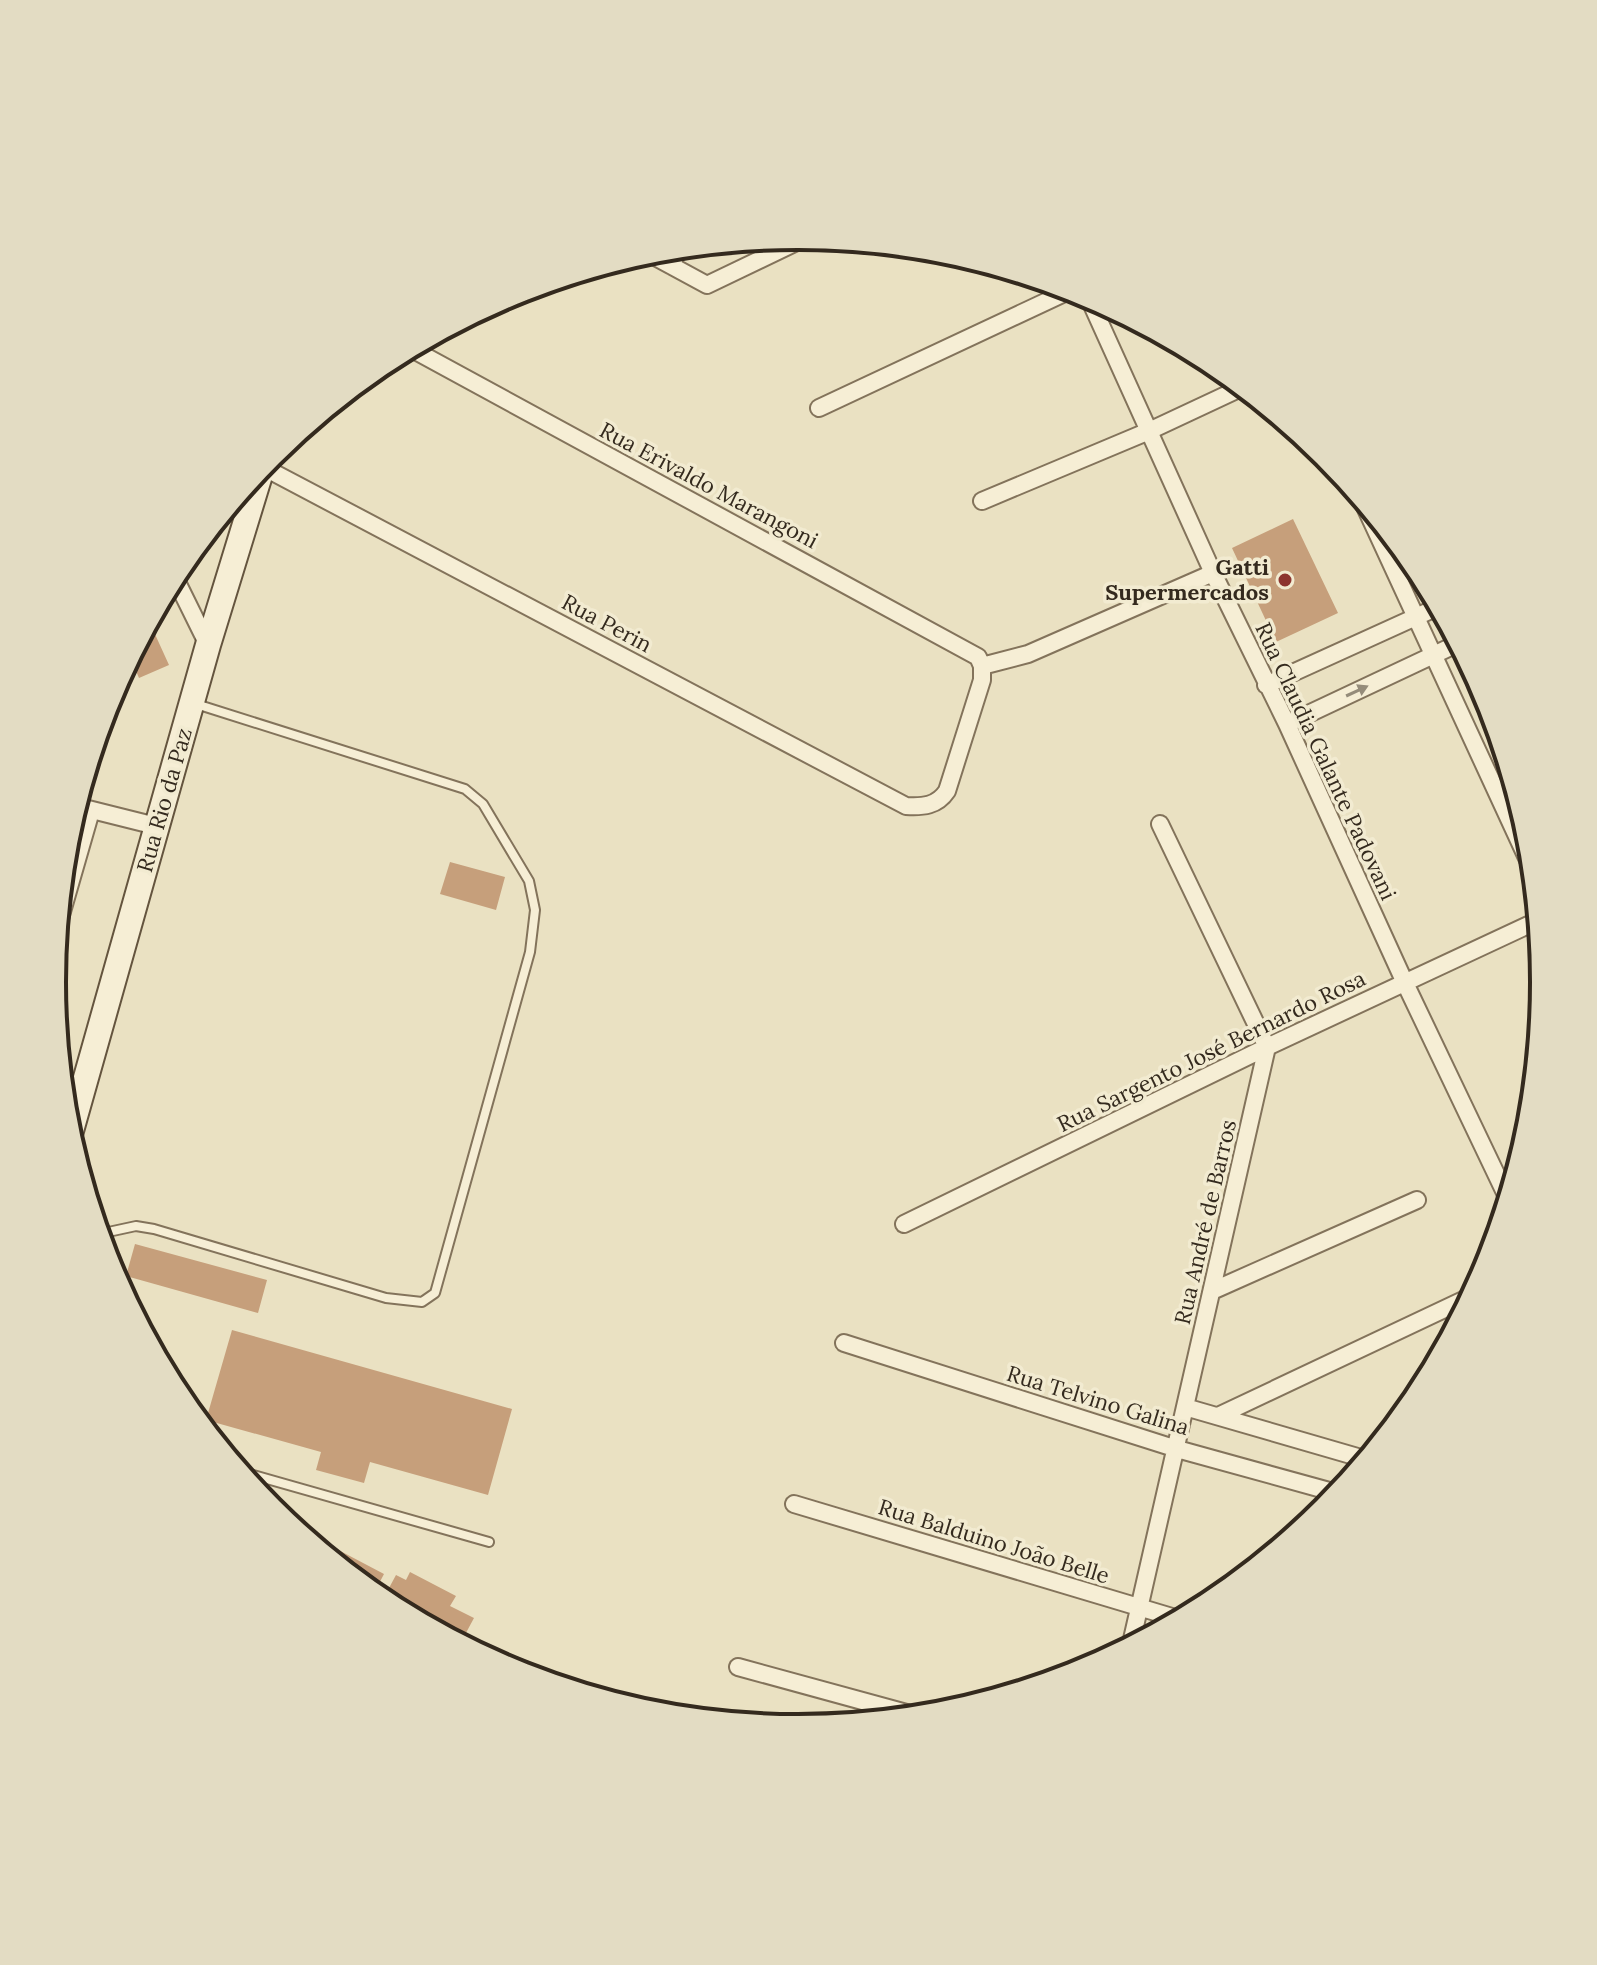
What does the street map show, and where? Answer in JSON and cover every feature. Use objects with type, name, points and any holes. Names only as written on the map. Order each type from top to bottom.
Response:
[{"type":"main road","name":"Rua Rio da Paz","points":[[74,1087],[156,826],[256,492]]},
{"type":"street","points":[[665,262],[707,285],[778,251]]},
{"type":"street","points":[[672,266],[674,261]]},
{"type":"street","points":[[819,408],[1056,297]]},
{"type":"street","name":"Rua Claudia Galante Padovani","points":[[1096,314],[1213,573],[1287,724],[1502,1186]]},
{"type":"street","name":"Rua Erivaldo Marangoni","points":[[422,354],[970,651],[978,657],[982,666]]},
{"type":"street","points":[[982,501],[1149,431],[1232,392]]},
{"type":"street","name":"Rua Perin","points":[[275,471],[906,806],[933,804],[947,791],[982,680],[982,666]]},
{"type":"street","points":[[1378,535],[1515,832]]},
{"type":"street","points":[[982,666],[1028,654],[1213,573]]},
{"type":"street","points":[[181,589],[208,645]]},
{"type":"street","points":[[1266,685],[1430,611]]},
{"type":"street","points":[[1287,724],[1449,648]]},
{"type":"street","points":[[87,809],[156,826]]},
{"type":"street","points":[[1160,824],[1267,1047]]},
{"type":"street","name":"Rua Sargento José Bernardo Rosa","points":[[904,1224],[1267,1047],[1528,925]]},
{"type":"street","name":"Rua André de Barros","points":[[1133,1633],[1267,1047]]},
{"type":"street","points":[[1212,1291],[1417,1200]]},
{"type":"street","points":[[1218,1416],[1456,1303]]},
{"type":"street","name":"Rua Telvino Galina","points":[[844,1343],[1177,1449],[1325,1490]]},
{"type":"street","name":"Rua Telvino Galina","points":[[1185,1407],[1356,1457]]},
{"type":"street","name":"Rua Balduino João Belle","points":[[794,1504],[1167,1616]]},
{"type":"street","points":[[738,1667],[892,1709]]},
{"type":"lane","points":[[110,1232],[136,1226],[154,1229],[386,1298],[422,1302],[435,1293],[530,952],[535,910],[529,881],[483,804],[465,789],[191,703]]},
{"type":"lane","points":[[259,1477],[489,1542]]},
{"type":"building","name":"Gatti Supermercados","points":[[1293,519],[1338,613],[1276,642],[1232,548]]},
{"type":"building","points":[[155,634],[169,665],[139,678],[136,671]]},
{"type":"building","points":[[450,862],[505,877],[496,910],[440,894]]},
{"type":"building","points":[[135,1244],[267,1280],[258,1313],[128,1277]]},
{"type":"building","points":[[232,1330],[512,1409],[488,1495],[370,1462],[364,1483],[316,1470],[321,1452],[213,1422],[208,1415]]},
{"type":"building","points":[[333,1547],[384,1574],[379,1583]]},
{"type":"building","points":[[410,1572],[456,1596],[450,1606],[474,1618],[465,1634],[388,1589],[396,1575],[406,1580]]},
{"type":"place","name":"Gatti Supermercados","points":[[1285,580]]}]
